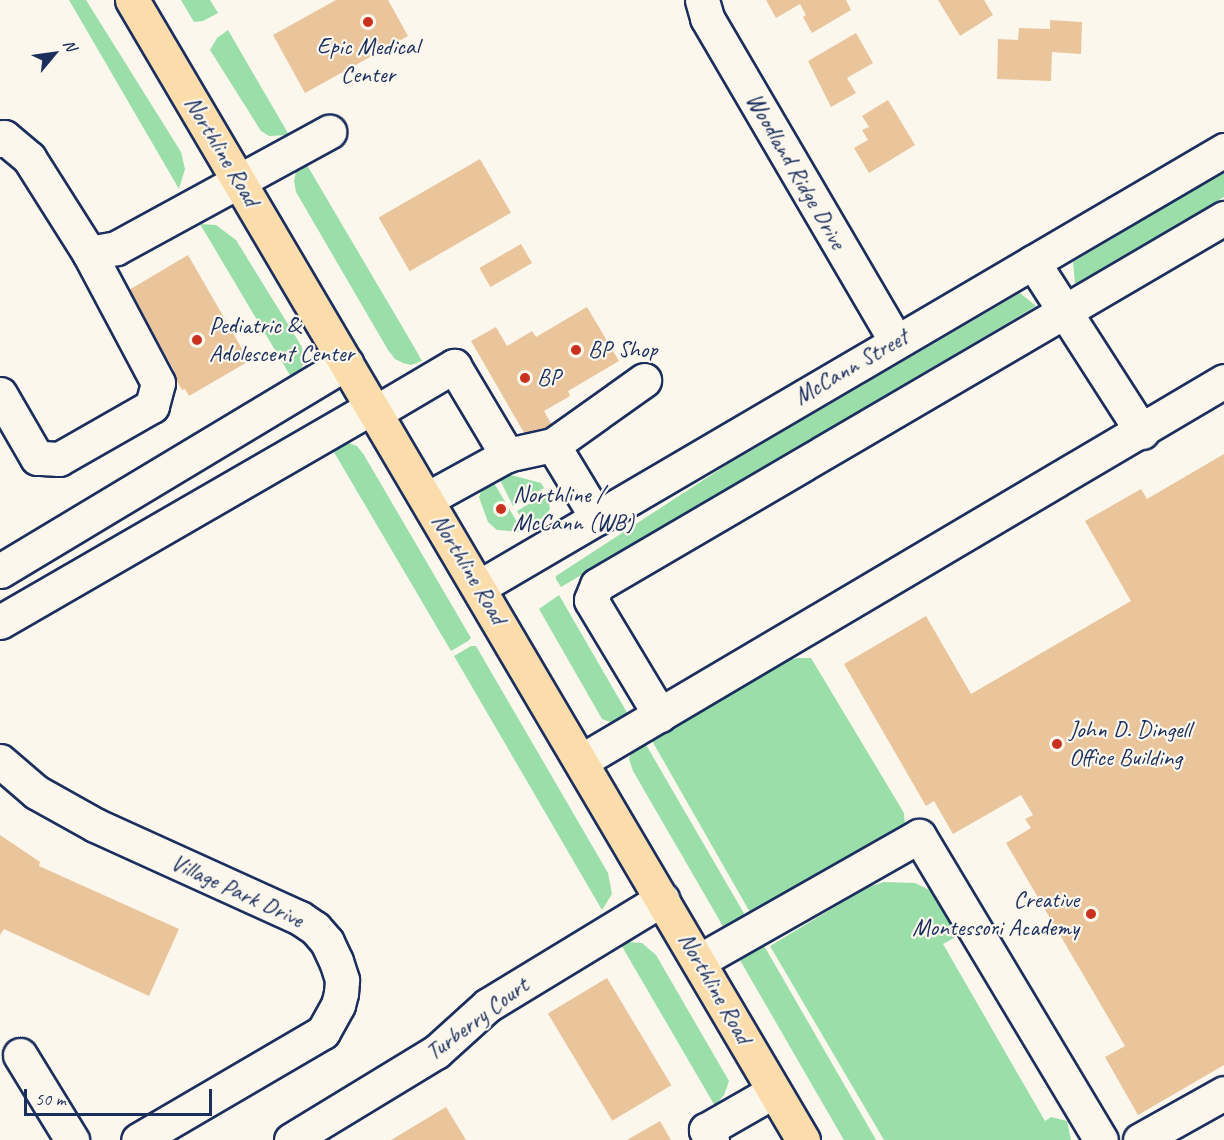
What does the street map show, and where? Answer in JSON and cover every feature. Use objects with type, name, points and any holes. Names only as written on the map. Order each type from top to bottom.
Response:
[{"type":"main road","name":"Northline Road","points":[[132,0],[803,1140]]},
{"type":"street","name":"Woodland Ridge Drive","points":[[702,0],[707,18],[895,340]]},
{"type":"street","points":[[89,254],[116,248],[329,132]]},
{"type":"street","points":[[0,140],[4,137],[29,158],[89,254],[158,383],[152,406],[59,459],[37,458],[0,394]]},
{"type":"street","name":"McCann Street","points":[[479,587],[895,340],[1224,150]]},
{"type":"street","points":[[660,715],[591,600],[597,585],[1224,218]]},
{"type":"street","points":[[1033,262],[1142,432]]},
{"type":"street","points":[[0,571],[346,363]]},
{"type":"street","points":[[0,622],[454,366],[507,455]]},
{"type":"street","points":[[427,499],[507,455],[553,444],[644,380]]},
{"type":"street","points":[[581,761],[1142,432],[1224,381]]},
{"type":"street","points":[[553,444],[597,519]]},
{"type":"street","points":[[103,510],[125,550]]},
{"type":"street","name":"Village Park Drive","points":[[0,761],[36,792],[95,825],[300,918],[315,928],[327,942],[336,962],[342,980],[341,993],[338,1005],[323,1032],[138,1140]]},
{"type":"street","points":[[699,961],[919,836],[1101,1140]]},
{"type":"street","name":"Turberry Court","points":[[291,1140],[436,1052],[488,1005],[662,899]]},
{"type":"street","points":[[20,1055],[72,1140]]},
{"type":"street","points":[[712,1140],[706,1130],[774,1091]]},
{"type":"street","points":[[1140,1140],[1224,1093]]},
{"type":"green space","points":[[69,0],[86,0],[181,152],[185,169],[179,189]]},
{"type":"green space","points":[[181,0],[210,0],[218,13],[203,21],[194,22]]},
{"type":"green space","points":[[228,30],[289,135],[269,136],[261,131],[210,50],[217,38]]},
{"type":"green space","points":[[304,160],[422,361],[411,365],[403,363],[395,359],[388,350],[296,192],[294,181],[297,167]]},
{"type":"green space","points":[[1224,172],[1224,197],[1075,284],[1073,262]]},
{"type":"green space","points":[[200,224],[216,225],[236,240],[302,347],[304,363],[294,382]]},
{"type":"green space","points":[[1020,293],[1036,306],[561,587],[556,576],[728,464]]},
{"type":"green space","points":[[340,440],[357,446],[364,455],[471,638],[451,651],[328,442]]},
{"type":"green space","points":[[503,473],[541,483],[544,488],[513,506],[497,474]]},
{"type":"green space","points":[[491,478],[521,532],[497,530],[488,522],[479,497],[483,486]]},
{"type":"green space","points":[[547,493],[550,509],[545,516],[527,528],[517,511]]},
{"type":"green space","points":[[559,595],[629,716],[613,723],[602,719],[539,609]]},
{"type":"green space","points":[[471,646],[476,646],[608,873],[612,894],[602,910],[454,656]]},
{"type":"green space","points":[[811,658],[904,813],[905,824],[751,914],[651,739],[787,660]]},
{"type":"green space","points":[[645,743],[749,922],[724,928],[633,771],[629,759],[632,751]]},
{"type":"green space","points":[[884,882],[915,883],[938,894],[957,931],[954,938],[943,944],[1045,1121],[1051,1117],[1067,1121],[1071,1140],[884,1140],[770,946],[868,887]]},
{"type":"green space","points":[[620,943],[642,943],[656,955],[729,1081],[724,1095],[715,1106]]},
{"type":"green space","points":[[763,944],[876,1140],[844,1140],[739,958]]},
{"type":"building","points":[[336,0],[388,0],[408,36],[305,93],[273,35]]},
{"type":"building","points":[[766,0],[846,0],[851,10],[812,33],[803,17],[806,15],[800,4],[776,18]]},
{"type":"building","points":[[938,0],[984,0],[993,15],[960,36]]},
{"type":"building","points":[[1050,20],[1082,22],[1081,54],[1052,52],[1051,81],[997,79],[998,39],[1018,40],[1019,28],[1050,29]]},
{"type":"building","points":[[856,33],[873,63],[847,78],[856,93],[831,107],[808,61]]},
{"type":"building","points":[[888,100],[915,145],[869,173],[854,148],[868,140],[862,130],[869,127],[862,116]]},
{"type":"building","points":[[480,159],[511,213],[410,271],[379,218]]},
{"type":"building","points":[[521,244],[532,263],[490,287],[479,268]]},
{"type":"building","name":"Pediatric & Adolescent Center","points":[[188,255],[249,361],[189,396],[185,389],[182,390],[171,371],[174,370],[144,318],[141,319],[130,301],[134,298],[129,290]]},
{"type":"building","points":[[587,307],[619,361],[568,391],[570,396],[544,411],[554,429],[530,443],[471,341],[496,327],[507,346],[532,331],[536,337]]},
{"type":"building","name":"John D. Dingell Office Building","points":[[1224,454],[1224,1065],[1138,1115],[1105,1057],[1125,1046],[1006,843],[1031,828],[1025,819],[1033,815],[1021,795],[953,834],[934,801],[926,806],[844,664],[926,616],[971,694],[1131,601],[1085,521],[1141,489],[1147,499]]},
{"type":"building","points":[[0,835],[40,862],[39,866],[179,929],[149,996],[4,929],[0,935]]},
{"type":"building","points":[[607,978],[671,1085],[612,1121],[548,1014]]},
{"type":"building","points":[[446,1107],[466,1140],[391,1140]]},
{"type":"building","points":[[660,1121],[671,1140],[627,1140]]},
{"type":"place","name":"Epic Medical Center","points":[[368,22]]},
{"type":"place","name":"Pediatric & Adolescent Center","points":[[197,340]]},
{"type":"place","name":"BP Shop","points":[[576,350]]},
{"type":"place","name":"BP","points":[[525,378]]},
{"type":"place","name":"Northline / McCann (WB)","points":[[501,509]]},
{"type":"place","name":"John D. Dingell Office Building","points":[[1057,744]]},
{"type":"place","name":"Creative Montessori Academy","points":[[1091,914]]}]
